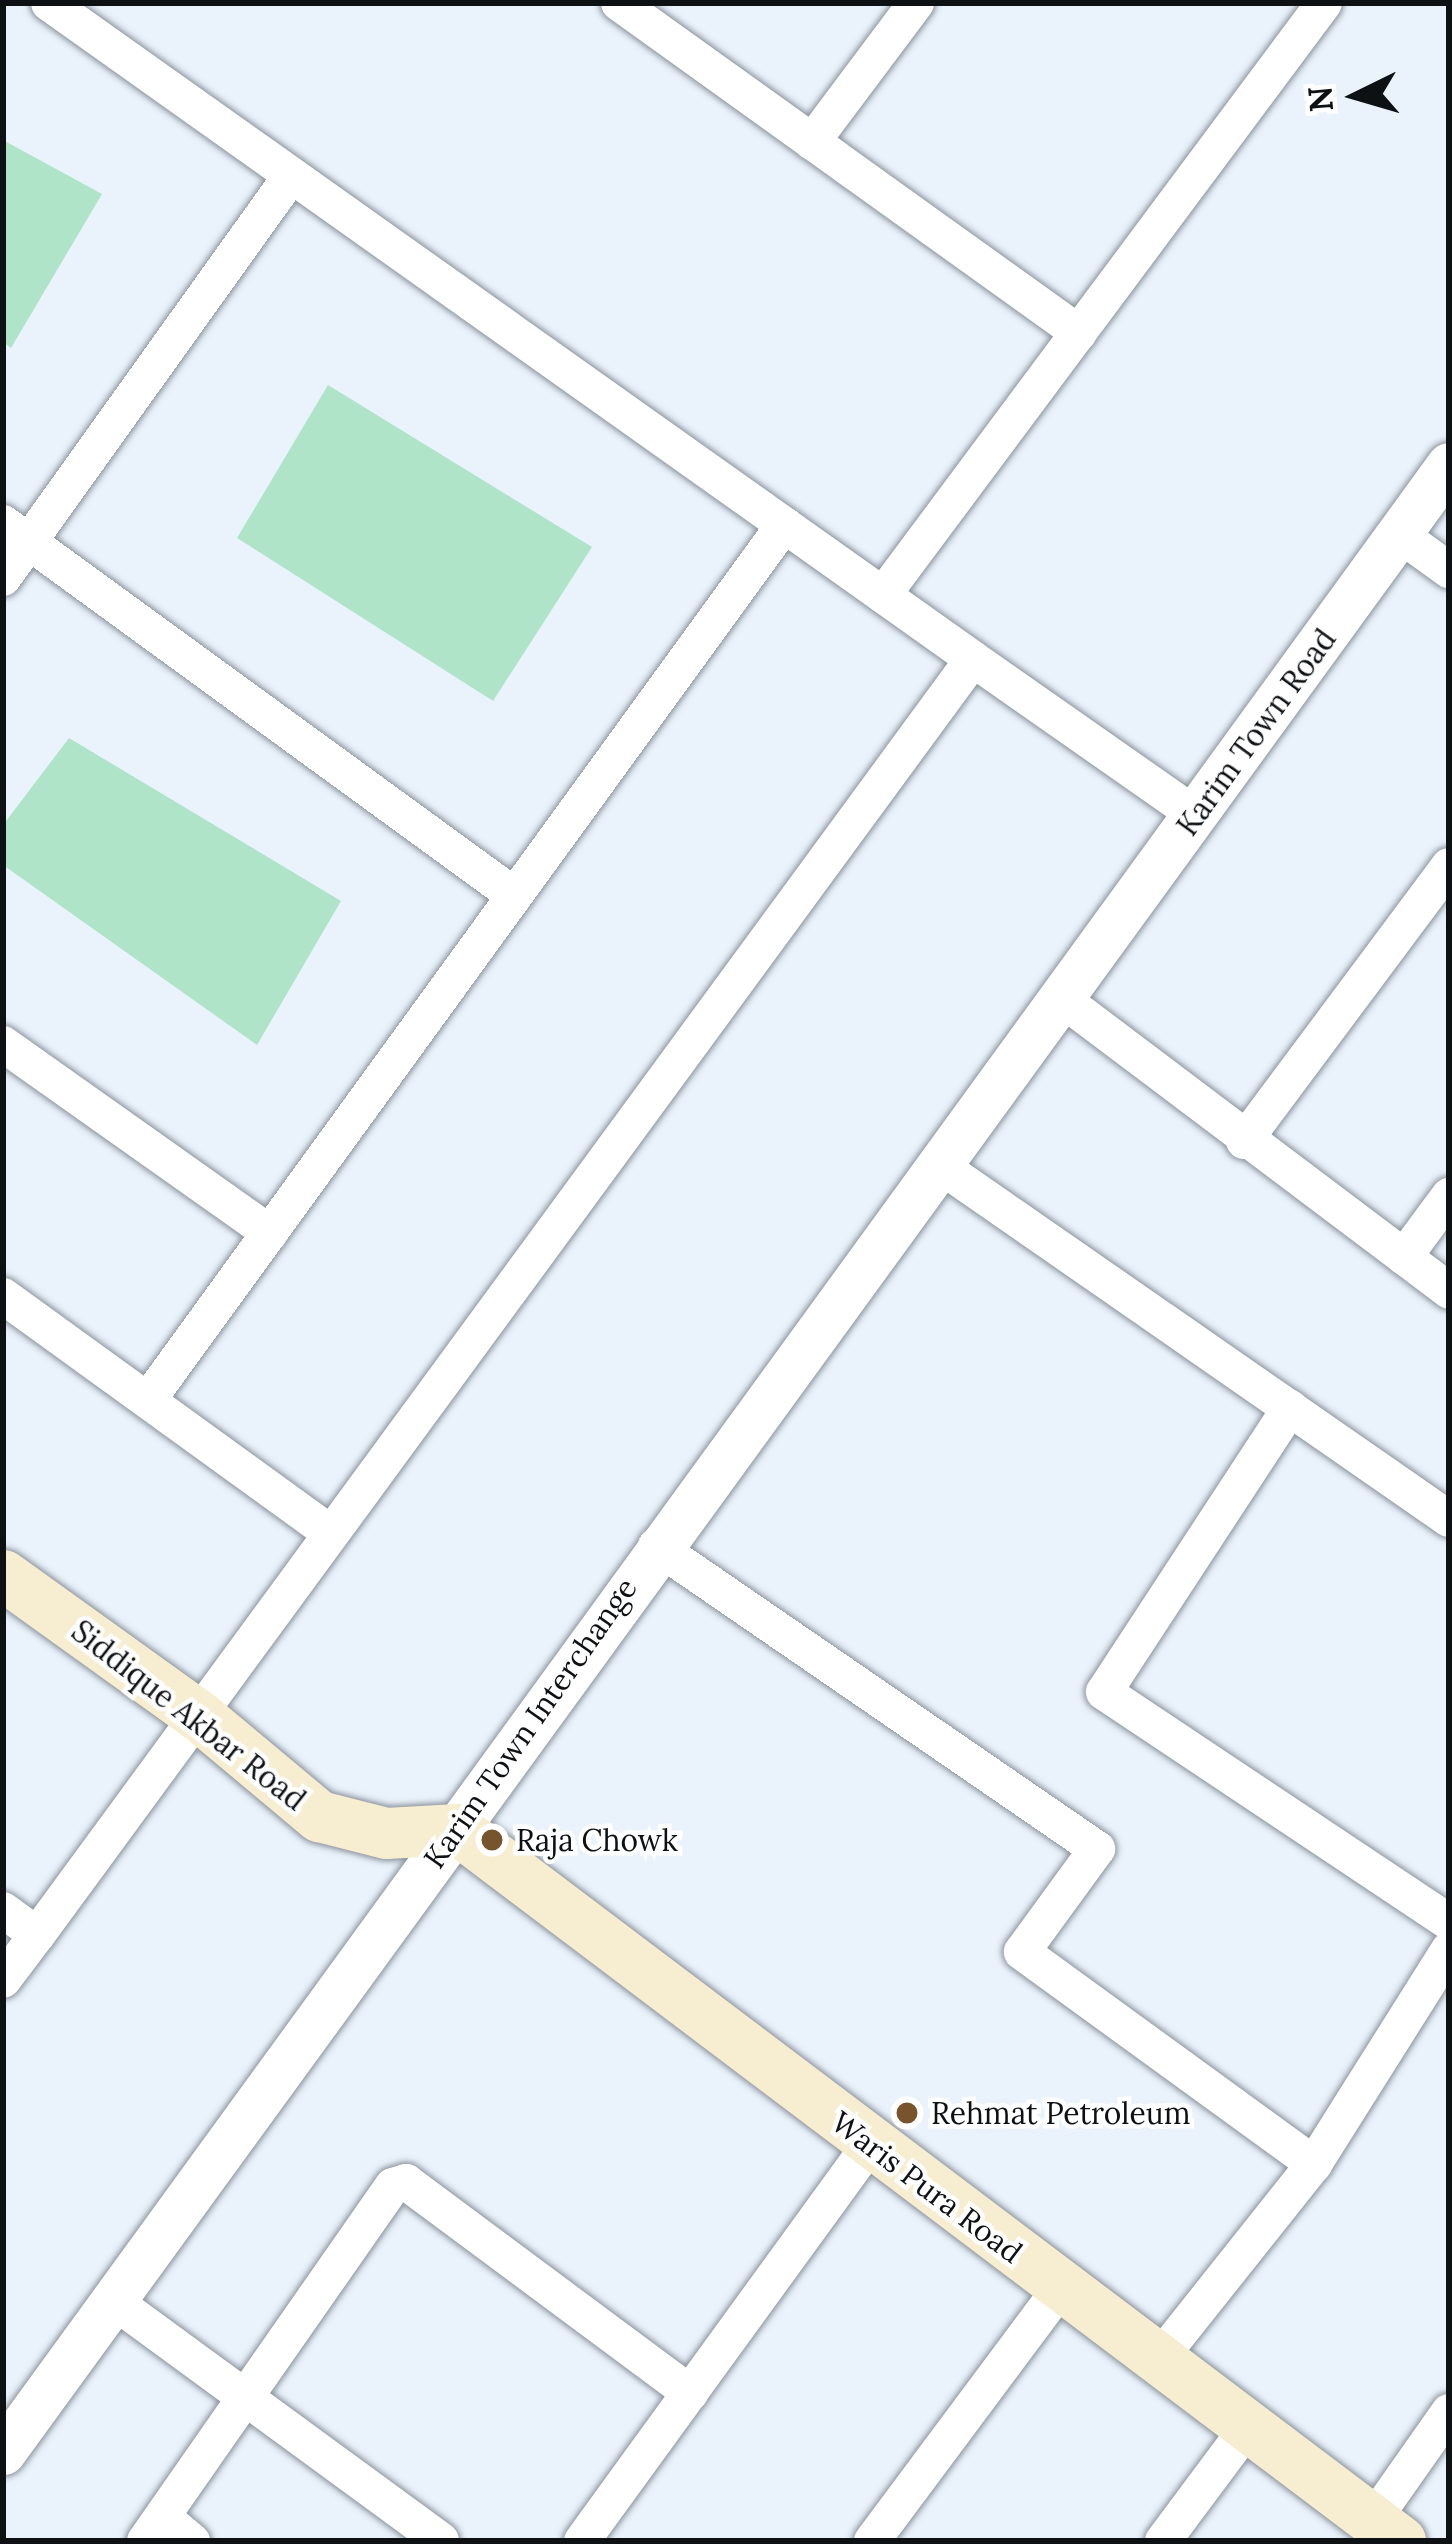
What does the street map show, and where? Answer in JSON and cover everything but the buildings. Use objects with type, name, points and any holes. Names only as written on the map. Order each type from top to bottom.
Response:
[{"type":"main road","name":"Siddique Akbar Road","points":[[3,1575],[198,1715],[319,1816],[386,1833],[457,1829]]},
{"type":"main road","name":"Waris Pura Road","points":[[457,1829],[1387,2531]]},
{"type":"street","points":[[49,3],[1197,815]]},
{"type":"street","points":[[619,3],[1078,333]]},
{"type":"street","points":[[812,142],[916,3]]},
{"type":"street","points":[[883,595],[1324,3]]},
{"type":"street","points":[[3,578],[16,532],[291,175]]},
{"type":"street","name":"Karim Town Road","points":[[1062,999],[1449,465]]},
{"type":"street","points":[[148,1400],[784,525]]},
{"type":"street","points":[[16,532],[515,896]]},
{"type":"street","points":[[1399,534],[1449,570]]},
{"type":"street","points":[[3,1980],[973,659]]},
{"type":"street","points":[[1244,1141],[1449,866]]},
{"type":"street","points":[[1062,999],[1244,1141],[1449,1291]]},
{"type":"street","name":"Karim Town Interchange","points":[[3,2452],[457,1829],[656,1546],[942,1167],[1062,999]]},
{"type":"street","points":[[3,1044],[270,1233]]},
{"type":"street","points":[[942,1167],[1449,1519]]},
{"type":"street","points":[[1403,1258],[1449,1196]]},
{"type":"street","points":[[3,1296],[331,1533]]},
{"type":"street","points":[[1290,1408],[1103,1692],[1449,1922]]},
{"type":"street","points":[[656,1546],[1097,1849],[1022,1952],[1314,2164]]},
{"type":"street","points":[[3,1910],[37,1935]]},
{"type":"street","points":[[1158,2360],[1314,2164],[1449,1950]]},
{"type":"street","points":[[582,2541],[870,2145]]},
{"type":"street","points":[[193,2541],[154,2529],[250,2401],[393,2186],[406,2182],[690,2393]]},
{"type":"street","points":[[872,2541],[1061,2288]]},
{"type":"street","points":[[115,2302],[441,2541]]},
{"type":"street","points":[[1387,2531],[1449,2412]]},
{"type":"street","points":[[1163,2541],[1248,2427]]},
{"type":"green space","points":[[3,140],[102,194],[11,348],[3,342]]},
{"type":"green space","points":[[328,385],[592,547],[493,701],[237,538]]},
{"type":"green space","points":[[69,738],[341,901],[257,1045],[3,865],[3,825]]},
{"type":"place","name":"Raja Chowk","points":[[492,1840]]},
{"type":"place","name":"Rehmat Petroleum","points":[[907,2113]]}]
